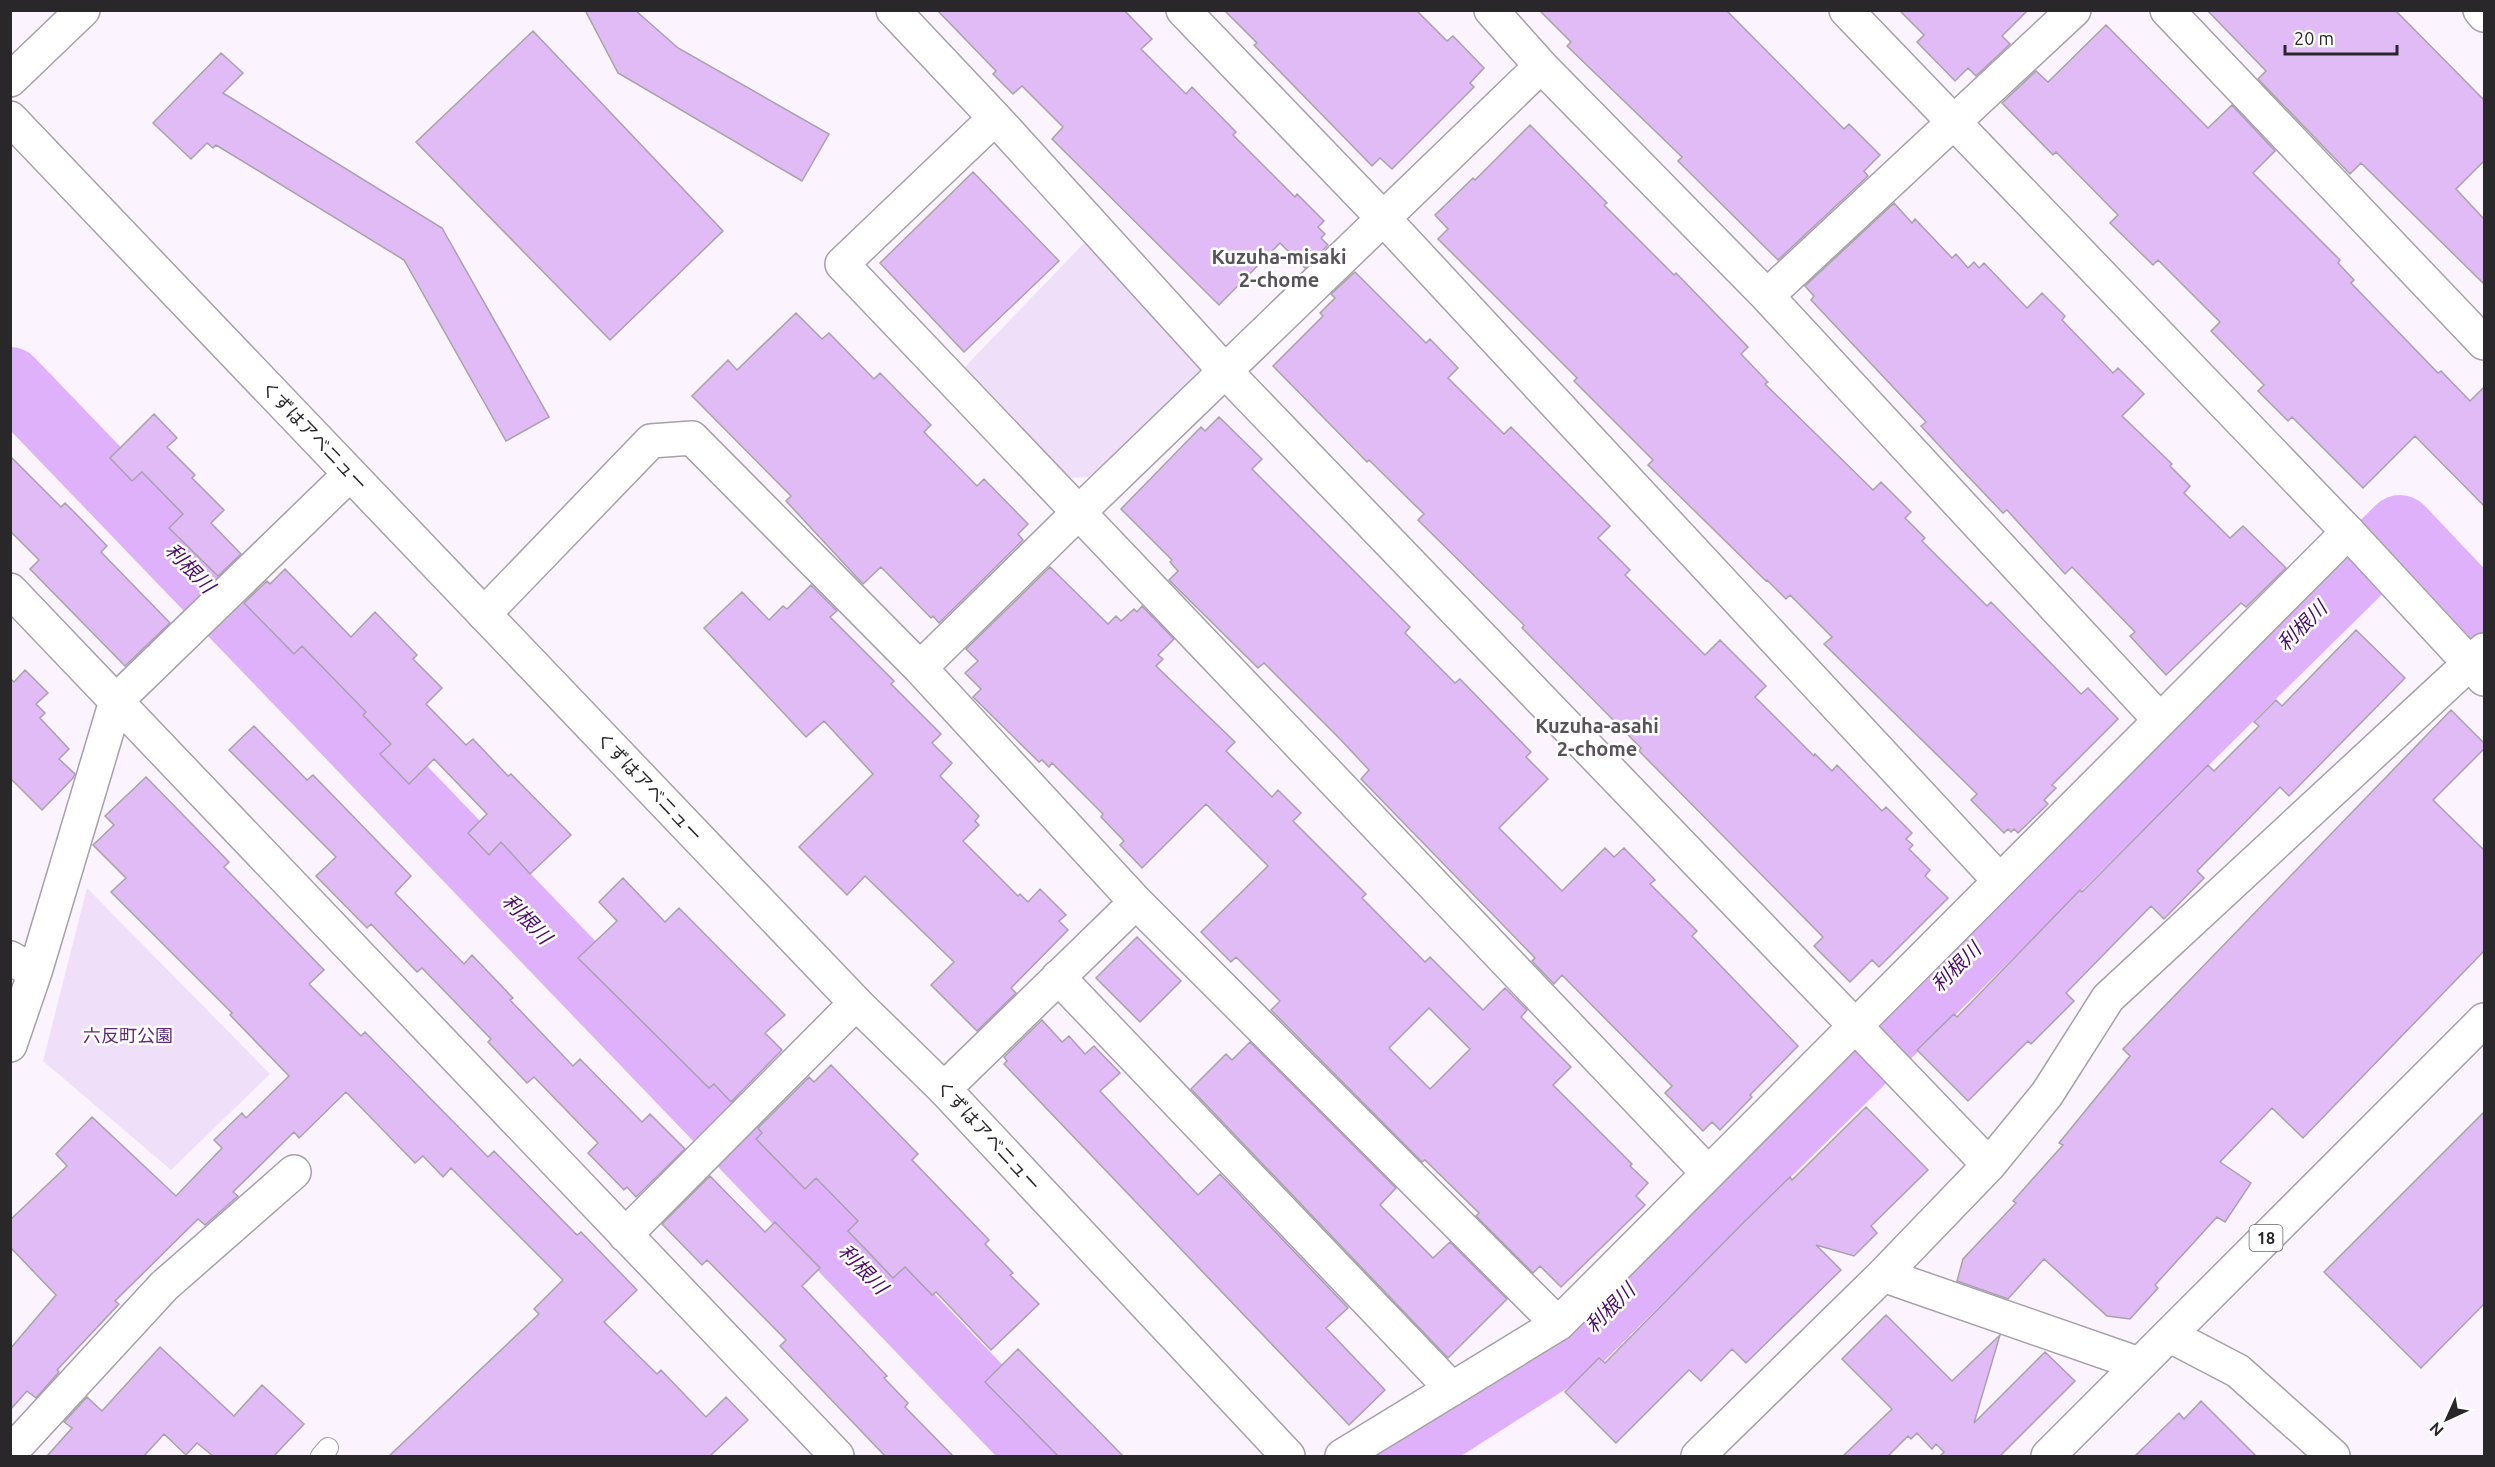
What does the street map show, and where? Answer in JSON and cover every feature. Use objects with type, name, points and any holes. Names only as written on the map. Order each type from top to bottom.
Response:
[{"type":"street","points":[[10,80],[83,10]]},
{"type":"street","points":[[893,10],[995,118],[1225,371],[1989,1165]]},
{"type":"street","points":[[1183,10],[1384,219],[2000,881]]},
{"type":"street","points":[[1491,10],[1541,66],[1767,296],[2160,720]]},
{"type":"street","points":[[1698,1456],[1883,1275],[1989,1165],[2046,1094],[2108,998],[2479,664],[2348,532],[1846,10]]},
{"type":"street","points":[[1767,296],[2074,10]]},
{"type":"street","points":[[2167,10],[2484,343]]},
{"type":"street","points":[[2480,10],[2484,15]]},
{"type":"street","points":[[920,669],[1080,510],[1541,66]]},
{"type":"street","name":"くずはアベニュー","points":[[10,118],[856,1003],[944,1089],[1288,1456]]},
{"type":"street","points":[[995,118],[843,264],[1080,510],[1708,1173]]},
{"type":"street","points":[[484,614],[651,441],[692,438],[920,669],[1136,902],[1558,1324]]},
{"type":"street","points":[[10,1045],[23,965],[116,701],[350,474]]},
{"type":"street","points":[[1342,1456],[1558,1324],[2348,532]]},
{"type":"street","points":[[10,590],[837,1456]]},
{"type":"street","points":[[944,1089],[1136,902]]},
{"type":"street","points":[[1058,977],[1452,1389]]},
{"type":"street","points":[[625,1234],[856,1003]]},
{"type":"street","name":"18","points":[[2048,1456],[2484,1020]]},
{"type":"street","points":[[10,1453],[164,1286],[294,1172]]},
{"type":"street","points":[[1883,1275],[2139,1364]]},
{"type":"street","points":[[2169,1335],[2238,1371],[2333,1456]]},
{"type":"green space","points":[[1089,238],[1201,351],[1200,372],[1092,477],[1065,478],[962,370]]},
{"type":"green space","name":"六反町公園","points":[[87,888],[270,1074],[171,1170],[43,1061]]},
{"type":"building","points":[[585,10],[635,10],[678,48],[829,134],[802,181],[618,73]]},
{"type":"building","points":[[937,10],[1124,10],[1152,39],[1141,49],[1186,94],[1192,87],[1236,132],[1233,135],[1295,197],[1297,194],[1324,221],[1318,227],[1325,234],[1321,238],[1328,245],[1305,268],[1280,243],[1219,305],[1052,139],[1063,127],[1022,86],[1013,94],[993,74],[996,71]]},
{"type":"building","points":[[1224,10],[1416,10],[1447,41],[1453,36],[1484,68],[1470,83],[1474,87],[1392,169],[1380,158],[1372,166],[1254,45],[1257,43]]},
{"type":"building","points":[[1539,10],[1726,10],[1844,129],[1849,124],[1880,155],[1864,171],[1868,176],[1778,260],[1678,161],[1682,157],[1567,46],[1571,42]]},
{"type":"building","points":[[1899,10],[2028,10],[2002,36],[2010,44],[1976,76],[1968,68],[1955,81],[1917,42],[1924,35]]},
{"type":"building","points":[[2207,10],[2395,10],[2484,100],[2484,161],[2456,189],[2484,219],[2484,284],[2361,163],[2350,174],[2258,79],[2266,71]]},
{"type":"building","points":[[2106,25],[2208,128],[2232,105],[2275,151],[2253,173],[2340,260],[2338,263],[2354,280],[2351,283],[2438,373],[2441,371],[2470,401],[2484,387],[2484,506],[2415,436],[2363,488],[2292,417],[2288,421],[2258,391],[2264,385],[2211,331],[2220,322],[2158,260],[2153,265],[2110,223],[2118,215],[2056,152],[2053,155],[2002,103],[2036,71],[2048,82]]},
{"type":"building","points":[[533,31],[723,231],[610,340],[416,142]]},
{"type":"building","points":[[221,53],[243,73],[223,93],[442,228],[549,417],[506,441],[404,260],[216,145],[213,148],[207,143],[191,159],[153,123]]},
{"type":"building","points":[[1530,125],[1607,203],[1604,205],[1674,275],[1676,273],[1748,347],[1741,354],[1768,382],[1765,384],[1873,490],[1881,482],[1911,512],[1905,518],[1925,538],[1922,541],[1987,606],[1991,602],[2081,694],[2088,688],[2118,719],[2052,785],[2056,788],[2044,800],[2048,804],[2018,833],[2014,829],[2011,832],[2008,829],[2004,833],[1971,800],[1977,794],[1824,644],[1832,637],[1790,595],[1786,599],[1766,581],[1648,465],[1653,460],[1574,381],[1577,378],[1438,239],[1448,229],[1435,215],[1473,178],[1475,180]]},
{"type":"building","points":[[973,172],[1059,261],[964,352],[880,263]]},
{"type":"building","points":[[1894,203],[1912,223],[1915,219],[1952,258],[1956,254],[1968,268],[1974,262],[1979,268],[1984,263],[2027,308],[2042,293],[2065,316],[2062,320],[2113,373],[2118,368],[2144,394],[2122,416],[2172,464],[2170,466],[2190,486],[2184,493],[2230,538],[2243,526],[2286,568],[2246,607],[2241,603],[2166,675],[2130,636],[2135,632],[2072,567],[2065,574],[2007,510],[2003,513],[1960,468],[1921,426],[1926,422],[1811,300],[1814,296],[1805,286]]},
{"type":"building","points":[[1355,272],[1426,343],[1430,339],[1458,368],[1448,378],[1504,434],[1511,427],[1610,526],[1598,538],[1630,570],[1625,575],[1705,655],[1720,640],[1766,686],[1755,697],[1814,756],[1815,754],[1832,771],[1837,765],[1882,811],[1886,807],[1912,833],[1906,839],[1913,845],[1909,849],[1930,870],[1925,876],[1948,898],[1879,967],[1872,960],[1850,982],[1814,946],[1823,937],[1639,751],[1641,748],[1522,628],[1524,625],[1418,520],[1424,514],[1369,460],[1367,462],[1273,366],[1323,316],[1320,313],[1335,298],[1331,294]]},
{"type":"building","points":[[796,313],[822,339],[829,333],[874,379],[880,373],[931,425],[924,432],[977,486],[984,479],[1028,524],[1018,534],[1023,540],[939,623],[933,616],[931,618],[881,567],[863,584],[786,501],[791,496],[692,396],[728,360],[737,370]]},
{"type":"building","points":[[154,414],[177,438],[167,447],[195,475],[192,478],[224,510],[211,523],[241,554],[218,576],[169,528],[183,514],[142,472],[132,481],[110,458]]},
{"type":"building","points":[[1219,417],[1262,459],[1252,469],[1410,627],[1405,633],[1455,683],[1460,679],[1531,752],[1526,757],[1548,779],[1499,828],[1562,891],[1605,848],[1614,857],[1624,848],[1655,880],[1650,884],[1697,931],[1692,936],[1798,1046],[1750,1095],[1752,1097],[1720,1130],[1712,1122],[1703,1131],[1665,1093],[1672,1086],[1562,975],[1554,984],[1532,961],[1535,958],[1361,779],[1369,770],[1340,739],[1264,663],[1258,668],[1169,580],[1178,571],[1170,562],[1172,560],[1121,509],[1201,427],[1205,431]]},
{"type":"building","points":[[10,456],[61,507],[65,503],[107,546],[101,552],[170,623],[125,666],[30,569],[39,560],[10,531]]},
{"type":"building","points":[[1050,567],[1108,624],[1116,616],[1121,621],[1134,609],[1137,612],[1142,606],[1174,639],[1158,655],[1163,659],[1156,666],[1235,742],[1226,751],[1272,797],[1278,790],[1301,813],[1293,821],[1366,894],[1362,898],[1425,962],[1430,957],[1483,1010],[1505,988],[1527,1010],[1521,1017],[1571,1067],[1553,1085],[1648,1183],[1636,1196],[1645,1205],[1561,1287],[1540,1266],[1533,1273],[1476,1216],[1479,1213],[1425,1160],[1422,1162],[1271,1010],[1280,1001],[1236,957],[1231,962],[1201,932],[1268,866],[1206,804],[1142,868],[1120,845],[1124,841],[1101,817],[1103,814],[1052,763],[1049,767],[1042,760],[1039,762],[973,697],[981,689],[965,673],[978,661],[966,649]],"holes":[[[1429,1008],[1470,1049],[1430,1089],[1389,1048]]]},
{"type":"building","points":[[285,569],[351,637],[375,612],[417,655],[413,659],[442,688],[426,704],[466,745],[473,739],[508,776],[511,774],[571,835],[530,874],[501,842],[489,855],[468,833],[487,814],[434,759],[409,784],[380,754],[391,744],[363,715],[366,712],[302,646],[294,654],[244,603],[267,581],[270,584]]},
{"type":"building","points":[[811,585],[837,611],[830,617],[894,681],[891,684],[941,734],[932,743],[952,763],[940,776],[979,816],[975,821],[979,825],[963,841],[1018,896],[1020,894],[1028,902],[1040,889],[1066,915],[1059,921],[1068,930],[1011,988],[1016,993],[977,1031],[931,985],[954,962],[865,876],[847,895],[799,847],[873,774],[824,721],[806,737],[704,628],[742,592],[769,620],[783,606],[787,609]]},
{"type":"building","points":[[2356,630],[2405,678],[2289,796],[2280,787],[2197,871],[2204,878],[2164,919],[2151,906],[2066,993],[2074,1001],[2031,1044],[2028,1041],[1968,1101],[1917,1050],[1954,1014],[1957,1017],[2080,890],[2082,892],[2208,765],[2214,771],[2259,726],[2254,722],[2276,700],[2282,706]]},
{"type":"building","points":[[25,670],[48,693],[36,704],[45,713],[40,718],[69,749],[59,759],[75,774],[42,810],[10,778],[10,678],[14,682]]},
{"type":"building","points":[[2451,710],[2484,743],[2484,749],[2433,800],[2484,850],[2484,951],[2303,1138],[2272,1108],[2220,1162],[2251,1183],[2225,1222],[2217,1217],[2155,1285],[2158,1288],[2130,1319],[2107,1316],[2044,1259],[2008,1299],[1957,1281],[1963,1259],[2016,1203],[2013,1201],[2063,1145],[2059,1143],[2130,1056],[2123,1049]]},
{"type":"building","points":[[254,726],[307,780],[313,775],[411,876],[395,893],[464,964],[472,955],[513,998],[510,1000],[573,1066],[580,1059],[642,1122],[650,1114],[685,1149],[636,1197],[627,1187],[624,1190],[588,1153],[598,1143],[534,1077],[527,1083],[488,1042],[491,1039],[422,968],[417,972],[371,924],[367,928],[316,876],[336,857],[229,750]]},
{"type":"building","points":[[146,777],[229,862],[224,867],[324,970],[309,984],[361,1036],[365,1032],[488,1157],[494,1151],[577,1235],[581,1232],[637,1290],[604,1322],[657,1374],[661,1370],[706,1417],[726,1397],[748,1420],[710,1456],[389,1456],[539,1314],[534,1309],[563,1280],[451,1168],[443,1177],[423,1156],[415,1163],[346,1092],[299,1138],[294,1132],[233,1192],[238,1196],[205,1225],[198,1219],[115,1301],[119,1304],[57,1370],[59,1372],[36,1398],[27,1391],[10,1410],[10,1349],[56,1295],[10,1247],[10,1220],[67,1166],[56,1154],[92,1117],[176,1196],[222,1148],[214,1140],[242,1113],[246,1118],[289,1076],[230,1015],[232,1013],[111,892],[126,878],[93,845],[114,825],[105,816]]},
{"type":"building","points":[[623,878],[665,922],[679,908],[785,1015],[765,1033],[782,1050],[731,1102],[714,1084],[709,1088],[578,958],[617,921],[599,902]]},
{"type":"building","points":[[1137,937],[1181,981],[1140,1022],[1096,978]]},
{"type":"building","points":[[1042,1020],[1062,1042],[1069,1036],[1085,1054],[1094,1046],[1120,1073],[1100,1091],[1198,1195],[1220,1174],[1348,1308],[1326,1328],[1385,1390],[1349,1425],[1004,1064],[1007,1061],[1004,1057]]},
{"type":"building","points":[[1250,1042],[1396,1188],[1380,1205],[1433,1258],[1450,1242],[1507,1299],[1448,1358],[1191,1089],[1226,1054],[1232,1060]]},
{"type":"building","points":[[831,1065],[918,1154],[912,1160],[989,1240],[985,1244],[1013,1273],[1010,1275],[1039,1304],[991,1350],[936,1292],[932,1295],[905,1267],[893,1278],[848,1231],[858,1221],[816,1178],[805,1189],[756,1139],[762,1133],[758,1128],[809,1077],[814,1082]]},
{"type":"building","points":[[1866,1107],[1928,1170],[1871,1226],[1877,1233],[1854,1256],[1816,1245],[1841,1270],[1746,1363],[1732,1349],[1701,1381],[1689,1370],[1616,1443],[1565,1392],[1599,1358],[1605,1363],[1743,1223],[1790,1177],[1792,1180]]},
{"type":"building","points":[[2484,1112],[2484,1304],[2421,1368],[2324,1272]]},
{"type":"building","points":[[710,1176],[765,1232],[775,1222],[820,1268],[802,1286],[887,1376],[884,1378],[908,1403],[905,1407],[953,1456],[885,1456],[780,1346],[786,1340],[707,1260],[702,1265],[662,1224]]},
{"type":"building","points":[[1886,1315],[1952,1381],[2000,1335],[1974,1423],[2045,1352],[2075,1381],[2000,1456],[1940,1456],[1944,1452],[1936,1444],[1932,1449],[1917,1433],[1911,1439],[1908,1436],[1888,1456],[1843,1456],[1892,1409],[1842,1359]]},
{"type":"building","points":[[160,1347],[234,1416],[262,1385],[304,1424],[274,1456],[213,1456],[197,1443],[186,1455],[164,1434],[144,1456],[47,1456],[72,1428],[64,1422],[87,1397],[102,1411]]},
{"type":"building","points":[[1018,1349],[1123,1456],[1058,1456],[985,1382]]},
{"type":"building","points":[[2201,1401],[2256,1456],[2135,1456],[2179,1413],[2184,1419]]},
{"type":"waterway","name":"利根川","points":[[10,381],[1043,1456]]},
{"type":"waterway","name":"利根川","points":[[1398,1456],[1573,1344],[2400,529],[2484,618]]},
{"type":"district","name":"Kuzuha-misaki 2-chome","points":[[1279,268]]},
{"type":"district","name":"Kuzuha-asahi 2-chome","points":[[1597,738]]}]
